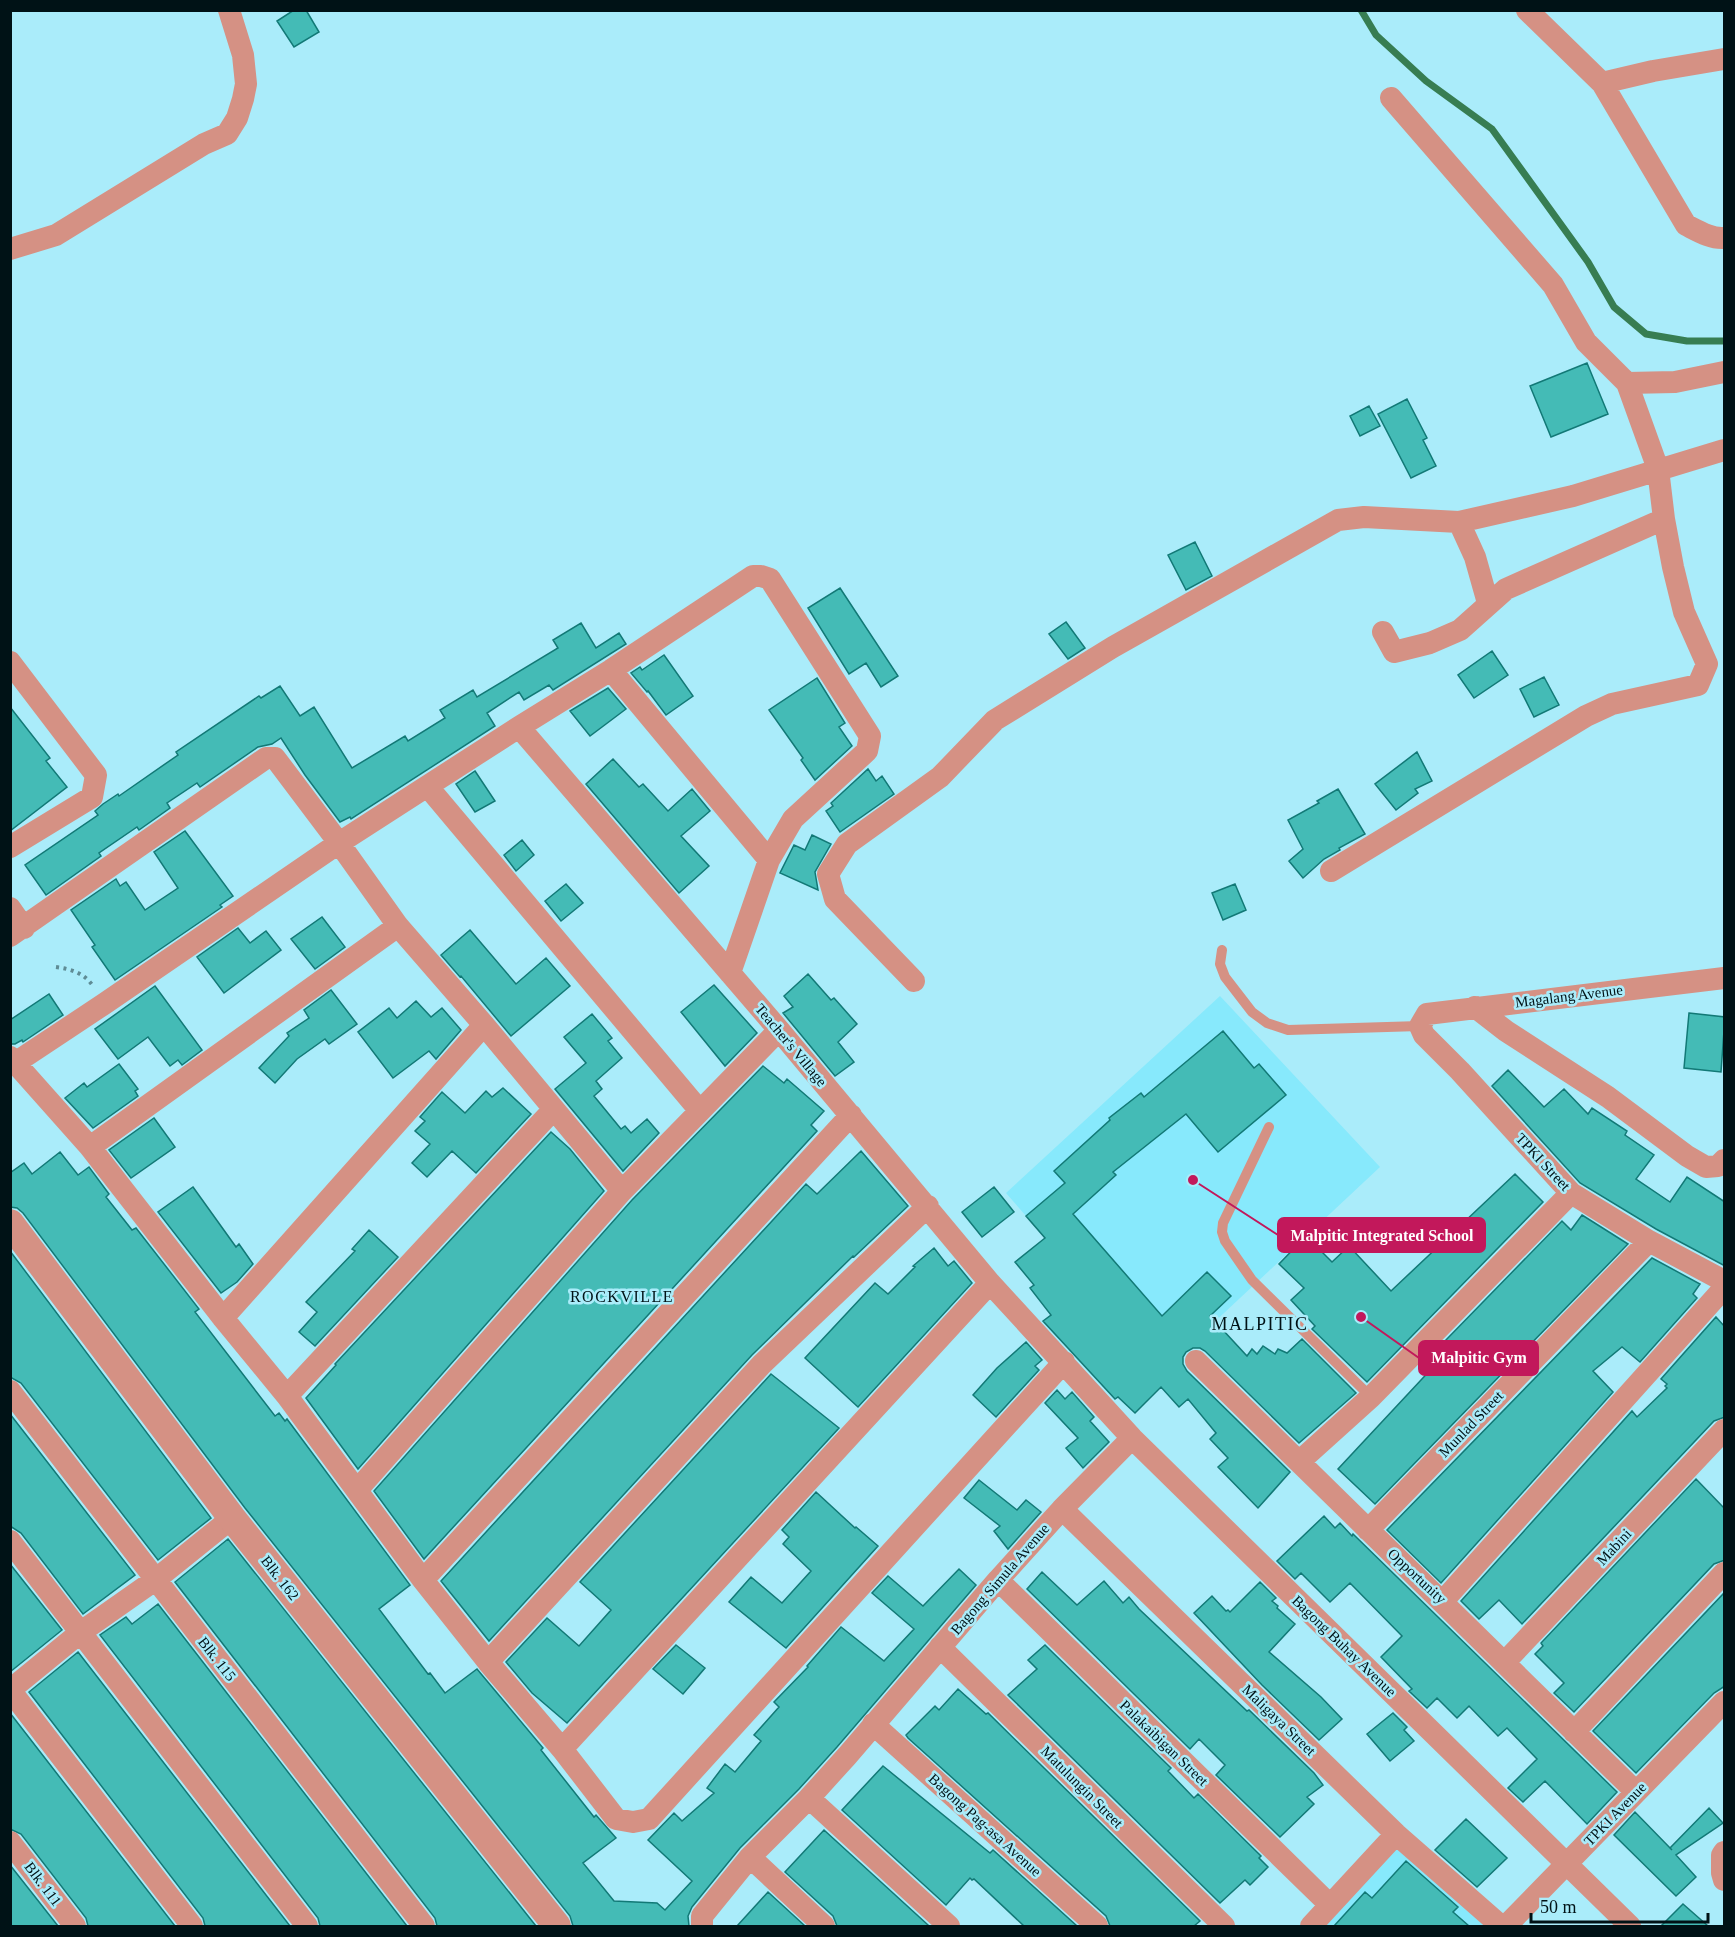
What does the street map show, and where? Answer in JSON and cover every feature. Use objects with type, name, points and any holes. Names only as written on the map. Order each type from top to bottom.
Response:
[{"type":"street","points":[[10,249],[56,235],[204,144],[227,134],[237,118],[246,84],[242,47],[229,10]]},
{"type":"street","points":[[1527,10],[1602,83],[1686,225],[1700,233],[1725,238]]},
{"type":"street","points":[[1602,83],[1653,71],[1725,59]]},
{"type":"street","points":[[1331,871],[1586,716],[1612,704],[1698,685],[1707,664],[1684,612],[1673,567],[1658,469],[1627,383],[1586,342],[1553,285],[1392,98]]},
{"type":"street","points":[[1627,383],[1675,382],[1725,372]]},
{"type":"street","points":[[914,981],[835,899],[828,874],[847,844],[940,777],[995,720],[1113,647],[1338,520],[1364,517],[1459,522],[1573,496],[1725,450]]},
{"type":"street","points":[[1383,632],[1394,652],[1409,650],[1460,630],[1488,603],[1506,590],[1665,519]]},
{"type":"street","points":[[1459,522],[1475,556],[1488,603]]},
{"type":"street","points":[[730,973],[769,860],[793,819],[867,751],[870,743],[870,736],[770,579],[761,576],[753,576],[611,670],[339,843],[104,1004],[13,1060],[90,1147],[287,1396],[423,1580],[488,1662],[562,1749],[616,1819],[633,1822],[649,1819],[1064,1362]]},
{"type":"street","points":[[10,662],[96,775],[92,797],[10,847]]},
{"type":"street","points":[[611,670],[769,860]]},
{"type":"street","name":"Teacher's Village","points":[[519,727],[779,1030],[990,1283],[1064,1362]]},
{"type":"street","points":[[10,908],[17,932],[266,758],[275,758],[398,926],[622,1191]]},
{"type":"street","points":[[428,787],[700,1111]]},
{"type":"street","points":[[90,1147],[398,926]]},
{"type":"street","name":"Magalang Avenue","points":[[1420,1026],[1427,1014],[1725,978]]},
{"type":"street","points":[[1475,1007],[1506,1031],[1608,1097],[1687,1156],[1706,1167],[1718,1166],[1725,1160]]},
{"type":"street","points":[[223,1318],[484,1025]]},
{"type":"street","name":"TPKI Street","points":[[1420,1026],[1424,1035],[1571,1192],[1648,1241],[1725,1281]]},
{"type":"street","points":[[358,1490],[622,1191],[779,1030]]},
{"type":"street","points":[[287,1396],[553,1110]]},
{"type":"street","points":[[423,1580],[851,1115]]},
{"type":"street","points":[[1300,1461],[1371,1397],[1571,1192]]},
{"type":"street","points":[[488,1662],[762,1364],[928,1206]]},
{"type":"street","name":"Blk. 162","points":[[10,1223],[232,1518],[557,1926]]},
{"type":"street","name":"Munlad Street","points":[[1368,1530],[1648,1241]]},
{"type":"street","points":[[562,1749],[990,1283]]},
{"type":"street","points":[[1443,1600],[1725,1288]]},
{"type":"street","name":"Opportunity","points":[[1196,1361],[1368,1530],[1443,1600],[1636,1792]]},
{"type":"street","name":"Bagong Buhay Avenue","points":[[1064,1362],[1132,1438],[1630,1926]]},
{"type":"street","name":"Blk. 115","points":[[10,1391],[424,1926]]},
{"type":"street","name":"Mabini","points":[[1504,1663],[1725,1430]]},
{"type":"street","name":"Bagong Simula Avenue","points":[[702,1926],[702,1916],[750,1857],[809,1798],[1062,1509],[1132,1438]]},
{"type":"street","name":"Maligaya Street","points":[[1062,1509],[1396,1834],[1501,1926]]},
{"type":"street","points":[[192,1926],[10,1690],[81,1632],[155,1580],[232,1518]]},
{"type":"street","points":[[10,1541],[307,1926]]},
{"type":"street","points":[[1574,1732],[1725,1573]]},
{"type":"street","name":"Palakaibigan Street","points":[[998,1580],[1330,1905]]},
{"type":"street","name":"Matulungin Street","points":[[940,1647],[1224,1926]]},
{"type":"street","name":"TPKI Avenue","points":[[1506,1926],[1725,1702]]},
{"type":"street","name":"Bagong Pag-asa Avenue","points":[[873,1724],[1097,1926]]},
{"type":"street","points":[[809,1798],[949,1926]]},
{"type":"street","points":[[1311,1926],[1396,1834]]},
{"type":"street","name":"Blk. 111","points":[[10,1842],[75,1926]]},
{"type":"street","points":[[1725,1852],[1722,1855],[1722,1873],[1725,1880]]},
{"type":"street","points":[[750,1857],[824,1926]]},
{"type":"lane","points":[[1222,950],[1220,964],[1225,977],[1252,1012],[1267,1023],[1288,1030],[1420,1026]]},
{"type":"lane","points":[[1269,1126],[1223,1223],[1222,1232],[1225,1241],[1252,1280],[1371,1397]]},
{"type":"path","points":[[56,967],[65,968],[84,976],[91,982],[104,1004]]},
{"type":"shaded area","points":[[1220,996],[1380,1167],[1161,1372],[1006,1193]]},
{"type":"shaded area","points":[[1398,1841],[1493,1926],[1319,1926]]},
{"type":"building","points":[[294,10],[306,10],[319,32],[294,47],[277,21]]},
{"type":"building","points":[[1587,363],[1608,414],[1551,437],[1530,386]]},
{"type":"building","points":[[1407,399],[1427,438],[1423,440],[1436,466],[1411,478],[1378,414]]},
{"type":"building","points":[[1369,406],[1380,426],[1360,436],[1350,416]]},
{"type":"building","points":[[1195,542],[1212,576],[1186,590],[1168,555]]},
{"type":"building","points":[[840,588],[898,676],[881,687],[866,663],[849,674],[808,608]]},
{"type":"building","points":[[1066,622],[1085,648],[1068,659],[1049,634]]},
{"type":"building","points":[[581,623],[596,648],[619,633],[626,644],[553,690],[549,685],[524,700],[519,692],[487,713],[495,726],[351,819],[350,817],[340,822],[281,738],[272,744],[258,747],[200,787],[197,783],[167,803],[170,808],[139,830],[137,827],[99,853],[101,856],[46,895],[25,865],[98,815],[95,811],[103,804],[118,794],[119,796],[178,755],[176,752],[259,696],[261,698],[280,686],[300,716],[314,707],[352,768],[405,736],[408,741],[445,718],[440,710],[473,690],[477,697],[558,648],[553,640]]},
{"type":"building","points":[[1492,651],[1508,675],[1474,698],[1458,675]]},
{"type":"building","points":[[664,655],[693,696],[666,715],[631,673],[640,667],[642,670]]},
{"type":"building","points":[[1544,677],[1559,705],[1534,717],[1520,689]]},
{"type":"building","points":[[817,678],[845,723],[839,727],[852,746],[815,780],[801,760],[803,758],[769,710]]},
{"type":"building","points":[[608,688],[626,709],[590,736],[570,711]]},
{"type":"building","points":[[10,707],[50,758],[46,761],[67,787],[10,831]]},
{"type":"building","points":[[1417,752],[1432,781],[1415,789],[1418,793],[1396,810],[1375,784]]},
{"type":"building","points":[[613,759],[639,787],[643,784],[668,811],[692,789],[710,811],[681,836],[709,866],[679,893],[586,784]]},
{"type":"building","points":[[868,769],[876,781],[882,776],[894,794],[840,832],[826,811],[833,806],[831,803]]},
{"type":"building","points":[[475,771],[495,801],[475,812],[456,784]]},
{"type":"building","points":[[1338,789],[1365,834],[1339,848],[1340,850],[1324,859],[1303,878],[1289,861],[1303,849],[1288,820],[1319,803],[1317,801]]},
{"type":"building","points":[[185,831],[233,896],[220,905],[222,907],[115,980],[92,947],[95,945],[71,910],[116,879],[120,886],[126,882],[145,910],[178,888],[154,852]]},
{"type":"building","points":[[812,835],[831,844],[815,872],[818,890],[780,873],[794,845],[805,850]]},
{"type":"building","points":[[522,840],[534,855],[516,871],[504,855]]},
{"type":"building","points":[[566,884],[583,903],[561,921],[545,901]]},
{"type":"building","points":[[1235,884],[1246,910],[1223,920],[1212,893]]},
{"type":"building","points":[[322,917],[345,947],[315,969],[291,939]]},
{"type":"building","points":[[238,928],[250,943],[266,931],[281,950],[224,993],[197,957]]},
{"type":"building","points":[[470,930],[516,984],[546,958],[570,986],[511,1036],[441,955]]},
{"type":"building","points":[[808,974],[857,1024],[838,1042],[854,1062],[835,1076],[783,1013],[793,1007],[784,996]]},
{"type":"building","points":[[714,985],[757,1033],[725,1066],[681,1012]]},
{"type":"building","points":[[155,986],[202,1050],[182,1065],[178,1060],[170,1066],[148,1037],[118,1059],[95,1029]]},
{"type":"building","points":[[331,990],[357,1024],[329,1044],[325,1039],[297,1059],[275,1083],[259,1068],[289,1036],[287,1033],[309,1018],[304,1010]]},
{"type":"building","points":[[49,994],[63,1015],[23,1042],[22,1040],[10,1044],[10,1020]]},
{"type":"building","points":[[416,1001],[431,1017],[442,1008],[461,1030],[436,1059],[429,1051],[393,1078],[358,1032],[389,1008],[397,1018]]},
{"type":"building","points":[[1689,1013],[1725,1017],[1721,1072],[1684,1068]]},
{"type":"building","points":[[592,1014],[612,1038],[608,1041],[622,1058],[596,1081],[602,1089],[594,1096],[621,1129],[625,1126],[631,1133],[647,1119],[659,1133],[623,1171],[555,1089],[586,1063],[564,1037]]},
{"type":"building","points":[[1223,1031],[1254,1068],[1259,1064],[1286,1095],[1218,1152],[1186,1114],[1113,1172],[1116,1175],[1073,1214],[1162,1316],[1207,1272],[1231,1296],[1210,1316],[1247,1356],[1252,1349],[1257,1354],[1263,1346],[1275,1354],[1278,1349],[1287,1353],[1302,1339],[1356,1393],[1299,1443],[1205,1351],[1193,1348],[1186,1352],[1183,1364],[1187,1371],[1290,1472],[1258,1508],[1218,1467],[1228,1458],[1210,1439],[1216,1433],[1188,1399],[1179,1407],[1161,1387],[1135,1413],[1118,1397],[1115,1399],[1043,1321],[1051,1315],[1030,1288],[1034,1285],[1015,1262],[1045,1238],[1026,1216],[1065,1183],[1054,1171],[1110,1120],[1109,1118],[1141,1093],[1144,1097]]},
{"type":"building","points":[[119,1064],[138,1089],[135,1091],[138,1096],[93,1128],[65,1098],[84,1083],[87,1087]]},
{"type":"building","points":[[763,1066],[784,1083],[787,1079],[824,1111],[811,1125],[817,1131],[424,1559],[374,1491],[632,1200]]},
{"type":"building","points":[[1508,1070],[1544,1107],[1564,1089],[1588,1114],[1592,1108],[1627,1131],[1625,1135],[1654,1155],[1636,1179],[1670,1202],[1687,1177],[1725,1202],[1725,1266],[1656,1229],[1580,1183],[1492,1086]]},
{"type":"building","points":[[503,1088],[531,1114],[476,1173],[452,1151],[427,1177],[412,1163],[430,1144],[415,1131],[425,1121],[420,1117],[442,1092],[465,1113],[486,1091],[492,1097]]},
{"type":"building","points":[[154,1118],[175,1147],[131,1178],[109,1150]]},
{"type":"building","points":[[551,1132],[570,1149],[604,1191],[358,1469],[306,1398]]},
{"type":"building","points":[[861,1151],[908,1206],[853,1256],[752,1355],[489,1641],[441,1581],[806,1184],[817,1194]]},
{"type":"building","points":[[60,1152],[78,1175],[89,1167],[109,1194],[106,1197],[132,1230],[136,1228],[199,1309],[195,1312],[275,1416],[279,1413],[285,1421],[287,1419],[410,1585],[379,1609],[428,1674],[430,1673],[445,1693],[477,1669],[543,1748],[541,1750],[594,1817],[596,1815],[616,1838],[583,1863],[614,1901],[657,1903],[665,1910],[692,1881],[648,1840],[674,1813],[682,1821],[714,1793],[707,1788],[725,1764],[735,1772],[761,1741],[754,1735],[779,1707],[774,1702],[808,1667],[841,1627],[884,1661],[914,1629],[872,1593],[888,1576],[923,1606],[959,1569],[976,1585],[837,1747],[740,1848],[692,1907],[688,1916],[689,1926],[573,1926],[570,1916],[245,1508],[23,1213],[17,1208],[10,1207],[10,1173],[24,1163],[32,1174]]},
{"type":"building","points":[[1515,1174],[1543,1202],[1367,1382],[1312,1329],[1315,1326],[1291,1300],[1304,1288],[1279,1264],[1306,1236],[1332,1262],[1349,1246],[1391,1291]]},
{"type":"building","points":[[193,1187],[236,1247],[239,1244],[253,1264],[237,1282],[221,1293],[158,1212]]},
{"type":"building","points":[[994,1187],[1014,1212],[982,1237],[962,1212]]},
{"type":"building","points":[[1582,1215],[1628,1244],[1375,1504],[1338,1469],[1449,1350],[1443,1343],[1562,1221],[1571,1230]]},
{"type":"building","points":[[369,1230],[398,1257],[315,1346],[299,1332],[317,1312],[306,1302],[355,1251],[352,1249]]},
{"type":"building","points":[[934,1248],[948,1266],[954,1261],[972,1283],[858,1407],[805,1358],[875,1283],[888,1294],[915,1267],[913,1266]]},
{"type":"building","points":[[10,1251],[211,1518],[158,1560],[21,1383],[10,1377]]},
{"type":"building","points":[[1652,1258],[1700,1284],[1693,1294],[1697,1298],[1640,1362],[1622,1347],[1593,1371],[1613,1392],[1441,1583],[1387,1530]]},
{"type":"building","points":[[1716,1317],[1725,1327],[1725,1417],[1714,1421],[1522,1624],[1499,1600],[1479,1619],[1461,1601],[1632,1411],[1637,1417],[1667,1388],[1665,1386],[1667,1384],[1661,1379]]},
{"type":"building","points":[[1026,1342],[1042,1360],[1035,1366],[1039,1370],[996,1417],[973,1395],[997,1368]]},
{"type":"building","points":[[771,1374],[839,1428],[567,1723],[532,1693],[506,1662],[547,1618],[579,1646],[611,1610],[580,1582]]},
{"type":"building","points":[[1057,1390],[1065,1399],[1072,1392],[1094,1417],[1090,1421],[1109,1442],[1083,1468],[1066,1448],[1078,1438],[1045,1403]]},
{"type":"building","points":[[10,1414],[135,1575],[83,1614],[21,1533],[10,1526]]},
{"type":"building","points":[[1696,1479],[1725,1509],[1725,1560],[1714,1564],[1574,1712],[1554,1693],[1564,1683],[1535,1654],[1543,1646],[1541,1643]]},
{"type":"building","points":[[979,1480],[1017,1510],[1026,1500],[1041,1512],[1008,1549],[994,1531],[1000,1526],[964,1498]]},
{"type":"building","points":[[816,1492],[878,1546],[786,1648],[729,1602],[751,1577],[782,1603],[811,1571],[783,1544],[789,1537],[782,1530]]},
{"type":"building","points":[[1324,1516],[1335,1528],[1340,1523],[1352,1536],[1353,1534],[1617,1792],[1587,1824],[1545,1781],[1523,1802],[1508,1788],[1537,1759],[1507,1728],[1498,1736],[1469,1706],[1457,1718],[1437,1698],[1427,1708],[1409,1691],[1412,1689],[1381,1657],[1402,1636],[1350,1583],[1330,1602],[1301,1573],[1295,1579],[1277,1561]]},
{"type":"building","points":[[228,1539],[536,1926],[437,1926],[435,1918],[175,1582]]},
{"type":"building","points":[[10,1564],[62,1630],[10,1672]]},
{"type":"building","points":[[1042,1572],[1077,1605],[1104,1581],[1123,1603],[1129,1597],[1139,1609],[1314,1773],[1323,1785],[1307,1797],[1314,1804],[1280,1837],[1216,1775],[1225,1765],[1199,1739],[1190,1749],[1027,1589]]},
{"type":"building","points":[[1260,1582],[1276,1598],[1272,1601],[1278,1606],[1277,1608],[1295,1624],[1269,1652],[1321,1697],[1342,1719],[1319,1740],[1262,1685],[1194,1613],[1212,1596],[1226,1611],[1230,1612]]},
{"type":"building","points":[[1725,1592],[1725,1686],[1714,1693],[1636,1773],[1593,1731]]},
{"type":"building","points":[[158,1604],[407,1926],[320,1926],[318,1918],[100,1635],[126,1617],[132,1624]]},
{"type":"building","points":[[676,1645],[705,1668],[683,1694],[653,1669]]},
{"type":"building","points":[[1045,1645],[1171,1768],[1168,1771],[1194,1798],[1198,1794],[1261,1856],[1259,1858],[1268,1867],[1250,1885],[1245,1880],[1220,1903],[1008,1695],[1037,1669],[1028,1660]]},
{"type":"building","points":[[78,1652],[290,1926],[205,1926],[203,1918],[29,1692]]},
{"type":"building","points":[[958,1689],[986,1714],[988,1713],[1200,1921],[1194,1926],[1110,1926],[1106,1916],[908,1738],[906,1735],[935,1706],[939,1710]]},
{"type":"building","points":[[10,1713],[175,1926],[88,1926],[86,1918],[21,1834],[10,1829]]},
{"type":"building","points":[[1393,1713],[1407,1727],[1404,1730],[1414,1741],[1390,1761],[1367,1734]]},
{"type":"building","points":[[883,1766],[990,1853],[993,1850],[1077,1926],[1024,1926],[974,1879],[970,1878],[946,1905],[842,1810]]},
{"type":"building","points":[[1709,1808],[1723,1823],[1676,1855],[1696,1877],[1676,1896],[1614,1835],[1635,1812],[1670,1848]]},
{"type":"building","points":[[1466,1819],[1507,1858],[1477,1887],[1435,1850]]},
{"type":"building","points":[[824,1830],[928,1925],[837,1926],[833,1916],[785,1872]]},
{"type":"building","points":[[1406,1861],[1458,1907],[1453,1912],[1469,1926],[1334,1926],[1365,1892],[1372,1898]]},
{"type":"building","points":[[10,1865],[58,1926],[10,1926]]},
{"type":"building","points":[[768,1892],[805,1926],[737,1926]]},
{"type":"building","points":[[1683,1904],[1708,1926],[1661,1926]]},
{"type":"waterway","points":[[1361,10],[1376,35],[1426,81],[1492,129],[1588,262],[1614,307],[1646,334],[1687,341],[1724,341]]},
{"type":"place","name":"Malpitic Integrated School","points":[[1193,1180]]},
{"type":"place","name":"Malpitic Gym","points":[[1361,1317]]},
{"type":"district","name":"ROCKVILLE","points":[[622,1296]]},
{"type":"district","name":"MALPITIC","points":[[1260,1324]]}]
